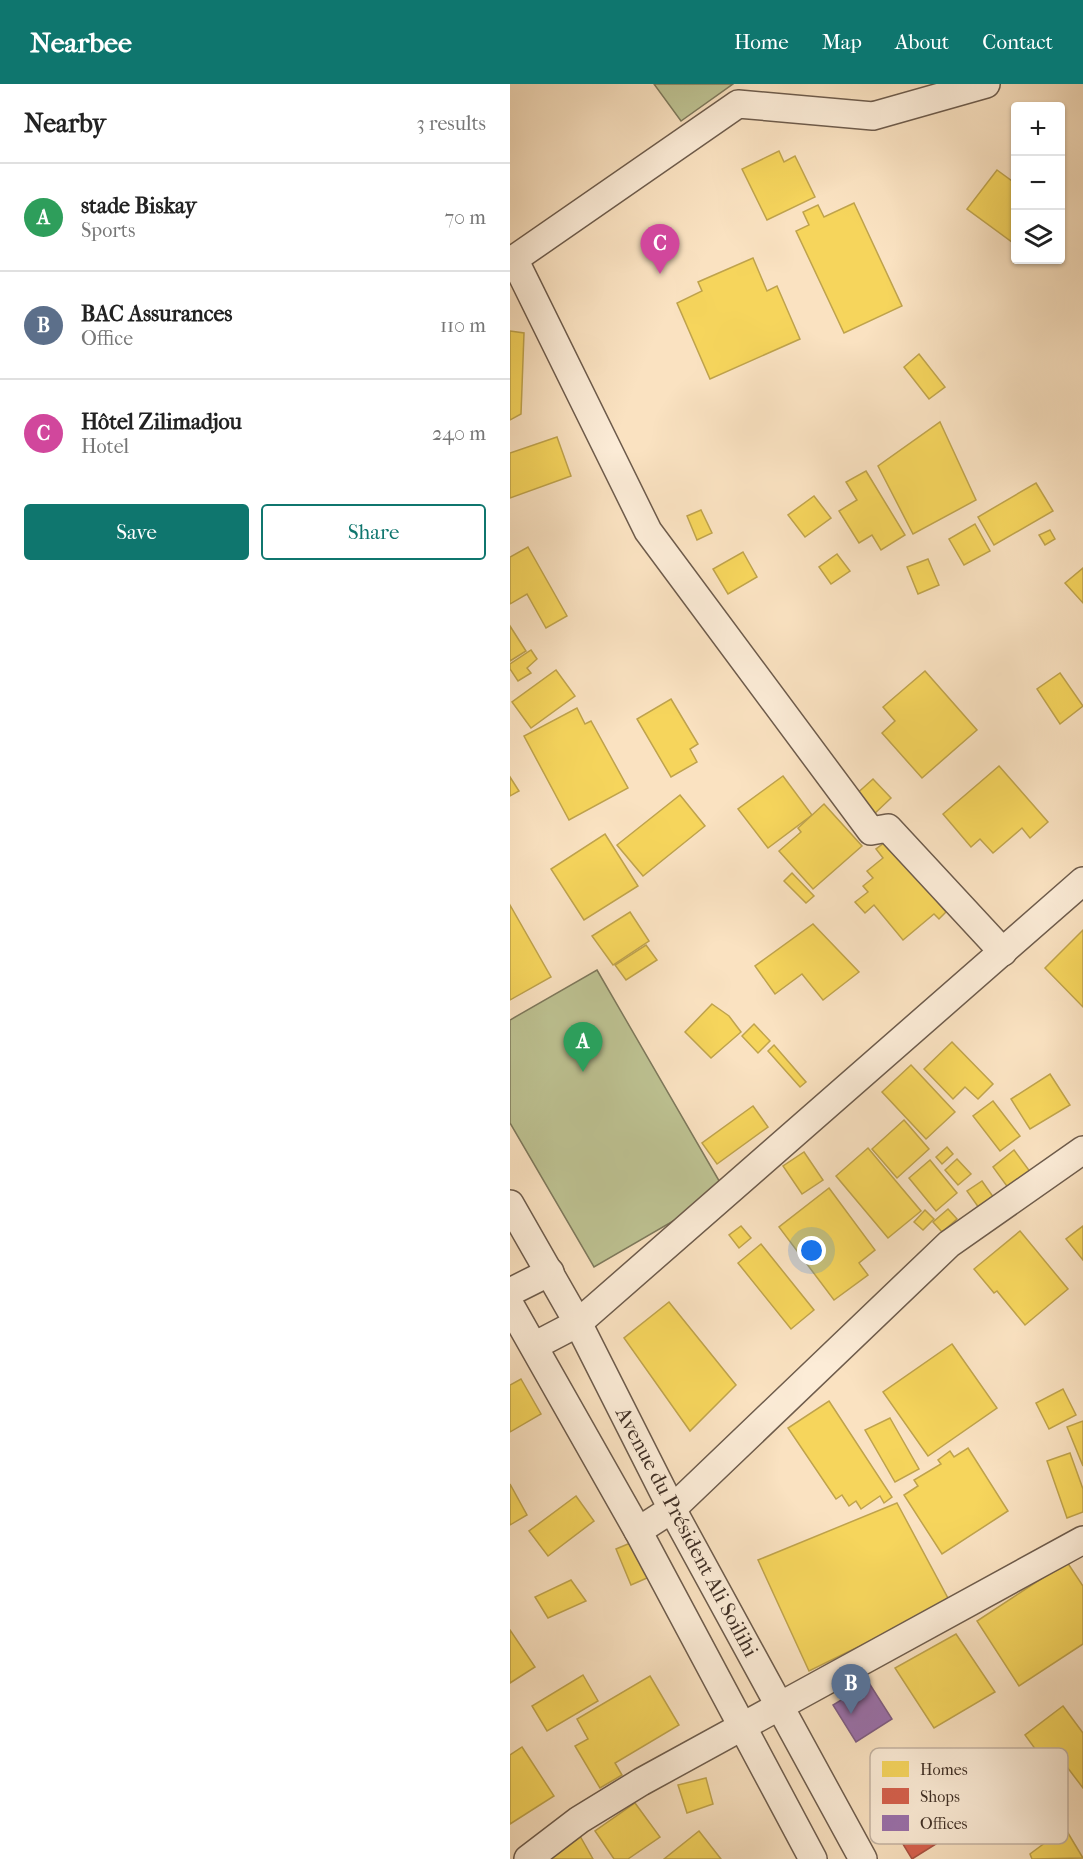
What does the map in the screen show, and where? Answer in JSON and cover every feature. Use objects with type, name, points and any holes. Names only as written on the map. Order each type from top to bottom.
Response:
[{"type":"street","points":[[986,84],[873,116],[738,104],[512,260],[648,531],[871,831],[888,828],[1003,952]]},
{"type":"street","points":[[534,1346],[578,1323],[1083,881]]},
{"type":"street","points":[[638,1531],[672,1509],[949,1244],[1083,1150]]},
{"type":"street","name":"Avenue du Président Ali Soilihi","points":[[510,1204],[578,1323],[672,1509],[863,1859]]},
{"type":"street","points":[[510,1292],[550,1272]]},
{"type":"street","name":"Avenue du Président Ali Soilihi","points":[[510,1305],[638,1531],[813,1859]]},
{"type":"street","points":[[528,1859],[579,1820],[621,1794],[1083,1540]]},
{"type":"green space","points":[[654,84],[733,84],[681,121]]},
{"type":"green space","points":[[597,970],[725,1191],[594,1267],[510,1123],[510,1020]]},
{"type":"building: Homes","points":[[779,151],[784,162],[795,156],[815,197],[767,220],[742,169]]},
{"type":"building: Homes","points":[[997,170],[1011,180],[1011,241],[967,209]]},
{"type":"building: Homes","points":[[854,203],[902,306],[844,333],[796,231],[809,225],[803,212],[818,205],[824,217]]},
{"type":"building: Homes","points":[[753,258],[767,291],[777,286],[800,339],[710,379],[677,303],[702,291],[698,282]]},
{"type":"building: Homes","points":[[510,331],[524,333],[521,414],[510,420]]},
{"type":"building: Homes","points":[[919,354],[945,387],[929,399],[904,367]]},
{"type":"building: Homes","points":[[940,422],[976,500],[913,534],[878,466]]},
{"type":"building: Homes","points":[[557,437],[571,476],[510,498],[510,453]]},
{"type":"building: Homes","points":[[866,471],[905,535],[881,550],[872,535],[859,543],[839,511],[857,500],[846,482]]},
{"type":"building: Homes","points":[[1036,483],[1053,511],[994,545],[978,517]]},
{"type":"building: Homes","points":[[814,496],[831,518],[805,537],[788,515]]},
{"type":"building: Homes","points":[[701,510],[712,533],[697,540],[687,516]]},
{"type":"building: Homes","points":[[975,524],[990,551],[964,565],[949,539]]},
{"type":"building: Homes","points":[[1050,530],[1055,539],[1045,545],[1039,535]]},
{"type":"building: Homes","points":[[528,547],[567,616],[546,628],[527,594],[510,604],[510,557]]},
{"type":"building: Homes","points":[[743,552],[757,577],[728,594],[713,569]]},
{"type":"building: Homes","points":[[837,554],[850,571],[831,584],[819,567]]},
{"type":"building: Homes","points":[[928,559],[939,585],[918,594],[907,567]]},
{"type":"building: Homes","points":[[1083,568],[1083,603],[1065,583]]},
{"type":"building: Homes","points":[[510,626],[526,651],[510,661]]},
{"type":"building: Homes","points":[[531,650],[537,659],[527,668],[531,673],[518,681],[510,669],[510,664]]},
{"type":"building: Homes","points":[[556,670],[575,696],[531,728],[512,702]]},
{"type":"building: Homes","points":[[925,671],[977,730],[922,778],[882,733],[895,721],[883,707]]},
{"type":"building: Homes","points":[[1060,673],[1083,706],[1060,724],[1037,689]]},
{"type":"building: Homes","points":[[671,699],[698,744],[690,749],[697,762],[671,777],[637,719]]},
{"type":"building: Homes","points":[[577,708],[585,724],[591,721],[628,788],[569,820],[524,736]]},
{"type":"building: Homes","points":[[999,766],[1048,822],[1030,838],[1022,828],[993,853],[980,839],[971,847],[943,814]]},
{"type":"building: Homes","points":[[783,776],[812,815],[768,848],[738,809]]},
{"type":"building: Homes","points":[[510,777],[519,791],[510,796]]},
{"type":"building: Homes","points":[[873,779],[891,798],[871,817],[853,797]]},
{"type":"building: Homes","points":[[680,795],[705,826],[643,876],[617,845]]},
{"type":"building: Homes","points":[[824,804],[862,846],[813,889],[779,851],[801,832],[798,828]]},
{"type":"building: Homes","points":[[605,834],[638,886],[584,920],[551,869]]},
{"type":"building: Homes","points":[[892,837],[940,896],[936,900],[946,912],[939,919],[934,914],[903,940],[874,905],[865,913],[855,902],[868,892],[863,886],[873,878],[867,871],[883,858],[876,849]]},
{"type":"building: Homes","points":[[792,873],[814,896],[806,903],[784,881]]},
{"type":"building: Homes","points":[[510,905],[551,977],[510,1000]]},
{"type":"building: Homes","points":[[630,912],[649,941],[613,965],[592,936]]},
{"type":"building: Homes","points":[[813,924],[859,972],[823,1000],[802,974],[775,994],[755,966]]},
{"type":"building: Homes","points":[[1083,930],[1083,1007],[1045,968]]},
{"type":"building: Homes","points":[[646,945],[657,960],[626,980],[615,965]]},
{"type":"building: Homes","points":[[712,1004],[729,1016],[741,1032],[711,1058],[685,1032]]},
{"type":"building: Homes","points":[[754,1024],[770,1041],[758,1053],[742,1036]]},
{"type":"building: Homes","points":[[952,1042],[993,1084],[978,1099],[965,1087],[953,1099],[924,1069]]},
{"type":"building: Homes","points":[[774,1045],[806,1082],[800,1087],[768,1051]]},
{"type":"building: Homes","points":[[911,1065],[955,1112],[926,1139],[882,1092]]},
{"type":"building: Homes","points":[[1050,1074],[1070,1105],[1030,1129],[1011,1099]]},
{"type":"building: Homes","points":[[993,1101],[1020,1136],[1000,1151],[973,1116]]},
{"type":"building: Homes","points":[[753,1106],[768,1127],[717,1164],[702,1143]]},
{"type":"building: Homes","points":[[904,1120],[929,1149],[897,1178],[872,1149]]},
{"type":"building: Homes","points":[[947,1147],[953,1154],[942,1164],[936,1157]]},
{"type":"building: Homes","points":[[868,1148],[921,1211],[888,1238],[836,1176]]},
{"type":"building: Homes","points":[[1014,1150],[1031,1173],[1009,1189],[993,1167]]},
{"type":"building: Homes","points":[[804,1152],[823,1180],[802,1194],[783,1166]]},
{"type":"building: Homes","points":[[957,1159],[971,1174],[958,1185],[945,1170]]},
{"type":"building: Homes","points":[[930,1160],[957,1193],[936,1211],[909,1178]]},
{"type":"building: Homes","points":[[982,1181],[994,1198],[979,1208],[967,1191]]},
{"type":"building: Homes","points":[[829,1188],[875,1250],[859,1263],[868,1275],[834,1300],[779,1227]]},
{"type":"building: Homes","points":[[948,1209],[957,1219],[942,1232],[933,1222]]},
{"type":"building: Homes","points":[[925,1210],[934,1219],[923,1230],[914,1222]]},
{"type":"building: Homes","points":[[741,1226],[751,1238],[739,1248],[729,1235]]},
{"type":"building: Homes","points":[[1083,1226],[1083,1260],[1066,1239]]},
{"type":"building: Homes","points":[[1020,1231],[1068,1289],[1025,1325],[997,1291],[994,1293],[974,1269]]},
{"type":"building: Homes","points":[[761,1244],[814,1310],[791,1329],[738,1263]]},
{"type":"building: Homes","points":[[669,1302],[736,1385],[690,1431],[624,1338]]},
{"type":"building: Homes","points":[[952,1344],[997,1408],[928,1456],[883,1392]]},
{"type":"building: Homes","points":[[521,1379],[541,1414],[510,1432],[510,1385]]},
{"type":"building: Homes","points":[[1063,1389],[1076,1415],[1049,1429],[1036,1403]]},
{"type":"building: Homes","points":[[829,1401],[892,1497],[884,1503],[880,1496],[861,1509],[856,1501],[849,1506],[842,1495],[836,1499],[788,1428]]},
{"type":"building: Homes","points":[[890,1418],[919,1469],[895,1482],[865,1430]]},
{"type":"building: Homes","points":[[1083,1421],[1083,1466],[1067,1427]]},
{"type":"building: Homes","points":[[968,1448],[1008,1511],[942,1554],[904,1495],[918,1486],[914,1480],[941,1464],[938,1460],[950,1451],[954,1457]]},
{"type":"building: Homes","points":[[1070,1453],[1083,1489],[1083,1512],[1067,1518],[1047,1461]]},
{"type":"building: Homes","points":[[510,1484],[527,1515],[510,1525]]},
{"type":"building: Homes","points":[[576,1496],[594,1521],[548,1556],[529,1531]]},
{"type":"building: Homes","points":[[897,1503],[950,1602],[809,1671],[758,1560]]},
{"type":"building: Homes","points":[[640,1539],[656,1574],[631,1585],[616,1549]]},
{"type":"building: Homes","points":[[1067,1562],[1083,1586],[1083,1644],[1019,1686],[977,1621]]},
{"type":"building: Homes","points":[[571,1580],[586,1601],[548,1618],[535,1597]]},
{"type":"building: Homes","points":[[510,1630],[535,1667],[510,1683]]},
{"type":"building: Homes","points":[[956,1634],[995,1692],[934,1728],[895,1668]]},
{"type":"building: Homes","points":[[583,1675],[598,1701],[547,1731],[532,1706]]},
{"type":"building: Homes","points":[[650,1676],[679,1725],[615,1763],[622,1775],[600,1788],[575,1746],[588,1739],[577,1719]]},
{"type":"building: Homes","points":[[1063,1706],[1083,1733],[1083,1788],[1068,1768],[1068,1748],[1034,1748],[1025,1735]]},
{"type":"building: Homes","points":[[522,1747],[554,1796],[510,1824],[510,1755]]},
{"type":"building: Homes","points":[[706,1778],[713,1804],[687,1813],[678,1785]]},
{"type":"building: Homes","points":[[635,1803],[660,1837],[628,1859],[614,1859],[595,1831]]},
{"type":"building: Homes","points":[[699,1831],[721,1859],[664,1859]]},
{"type":"building: Homes","points":[[1068,1833],[1083,1858],[1032,1859],[1030,1854],[1043,1844],[1068,1844]]},
{"type":"building: Homes","points":[[580,1836],[593,1859],[549,1859]]},
{"type":"building: Shops","points":[[903,1844],[936,1844],[912,1859]]},
{"type":"building: Offices","points":[[869,1683],[892,1719],[856,1742],[833,1705]]},
{"type":"place","name":"Hôtel Zilimadjou","points":[[660,274]]},
{"type":"place","name":"stade Biskay","points":[[583,1072]]},
{"type":"place","name":"BAC Assurances","points":[[851,1714]]}]
